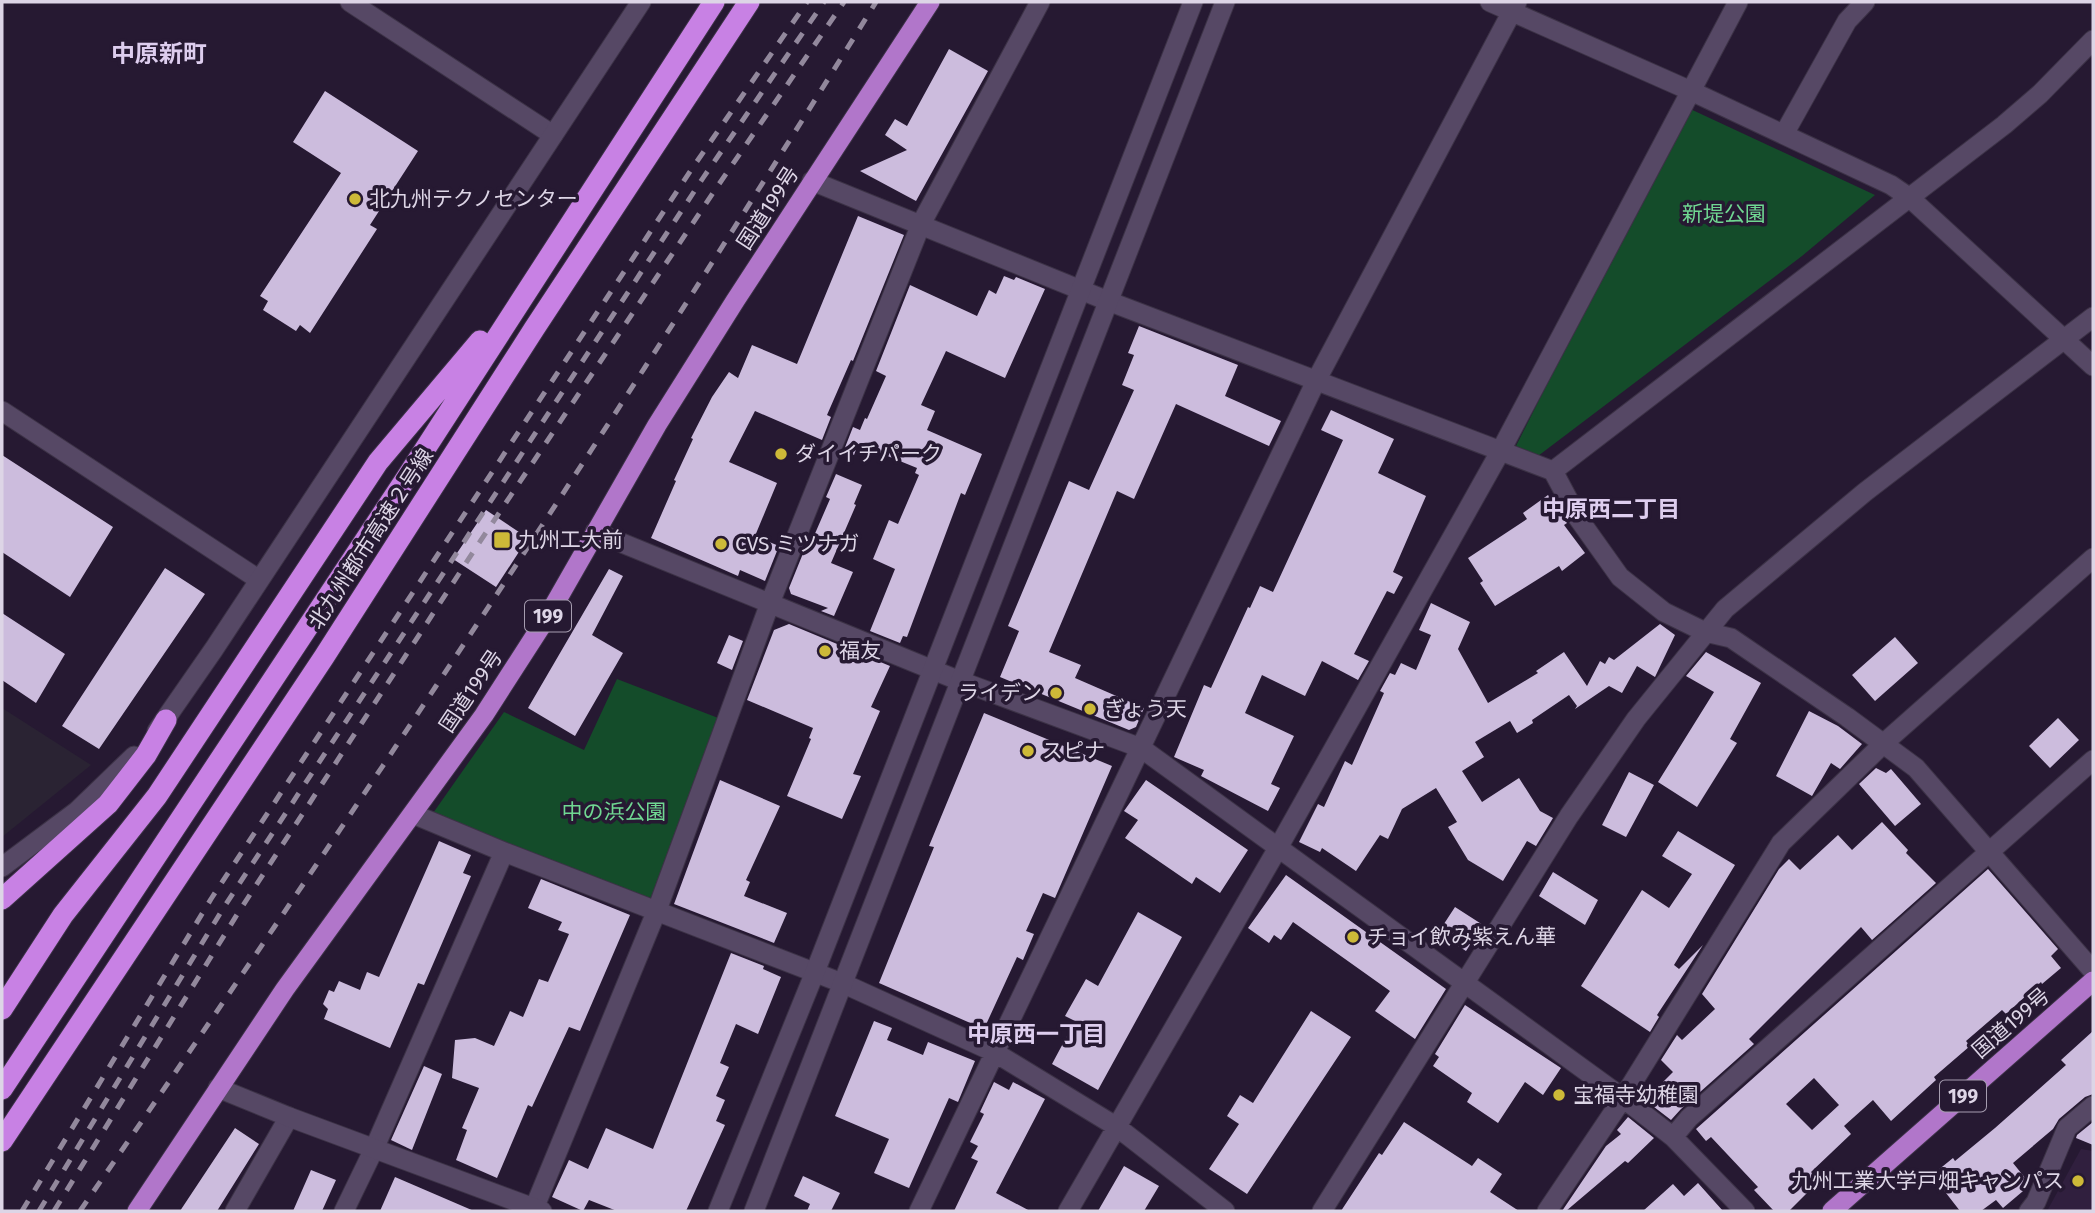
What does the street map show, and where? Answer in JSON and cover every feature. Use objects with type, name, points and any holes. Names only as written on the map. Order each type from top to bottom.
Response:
[{"type":"highway","points":[[2,1089],[405,480],[714,2]]},
{"type":"highway","name":"北九州都市高速２号線","points":[[2,1143],[324,657],[534,329],[749,2]]},
{"type":"highway","name":"国道199号","points":[[137,1211],[285,989],[413,814],[513,670],[549,614],[657,425],[930,2]]},
{"type":"highway","points":[[2,1009],[63,915],[157,796],[378,462],[541,266]]},
{"type":"highway","points":[[2,899],[108,804],[141,763],[166,720]]},
{"type":"highway","name":"国道199号","points":[[1832,1211],[2093,981]]},
{"type":"street","points":[[350,2],[552,135]]},
{"type":"street","points":[[2,867],[77,811],[120,772],[166,720],[641,2]]},
{"type":"street","points":[[218,1088],[536,1210],[657,910],[770,603],[920,224],[1040,2]]},
{"type":"street","points":[[719,1211],[815,972],[1193,2]]},
{"type":"street","points":[[754,1211],[1225,2]]},
{"type":"street","points":[[1490,2],[1515,6],[1891,186],[1910,198],[2093,366]]},
{"type":"street","points":[[1068,1211],[1278,848],[1500,452],[1738,2]]},
{"type":"street","points":[[1784,134],[1847,21],[1865,2]]},
{"type":"street","points":[[919,1211],[1317,379],[1515,6]]},
{"type":"street","points":[[1553,471],[2022,110],[2093,40]]},
{"type":"street","points":[[812,181],[1082,290],[1553,471],[1578,518],[1620,577],[1664,612],[1705,632],[1731,638],[1916,768],[2093,971]]},
{"type":"street","points":[[1322,1211],[1569,816],[1636,719],[1705,632],[1725,609],[1865,492],[2093,317]]},
{"type":"street","points":[[2,411],[258,579]]},
{"type":"street","points":[[595,532],[932,670],[1141,748],[1673,1137],[1745,1211]]},
{"type":"street","points":[[1548,1211],[1781,843],[1884,743],[2093,558]]},
{"type":"street","points":[[1673,1137],[1689,1118],[2093,760]]},
{"type":"street","points":[[413,814],[503,852],[842,983],[995,1052],[1117,1127],[1225,1211]]},
{"type":"street","points":[[344,1211],[374,1149],[503,852]]},
{"type":"street","points":[[2029,1211],[2036,1202],[2067,1128],[2093,1106]]},
{"type":"street","points":[[235,1211],[289,1117]]},
{"type":"shaded area","points":[[2,708],[91,765],[2,837]]},
{"type":"shaded area","name":"九州工業大学戸畑キャンパス","points":[[2081,1149],[2093,1151],[2093,1211],[2047,1211]]},
{"type":"green space","name":"新堤公園","points":[[1686,107],[1875,195],[1802,256],[1538,456],[1516,446]]},
{"type":"green space","name":"中の浜公園","points":[[617,679],[726,721],[653,900],[431,816],[504,712],[584,750]]},
{"type":"building","points":[[949,49],[988,71],[916,201],[860,171],[907,150],[885,135],[895,119],[907,126]]},
{"type":"building","name":"北九州テクノセンター","points":[[325,91],[418,151],[370,225],[377,229],[310,333],[300,325],[296,331],[263,310],[268,301],[260,296],[341,173],[293,142]]},
{"type":"building","points":[[858,216],[904,235],[853,361],[851,360],[827,415],[831,417],[822,440],[755,411],[729,462],[777,483],[755,536],[779,546],[765,581],[740,570],[738,576],[651,538],[693,439],[691,438],[712,397],[729,372],[738,378],[752,345],[797,364]]},
{"type":"building","points":[[1004,276],[1014,280],[1016,277],[1045,289],[1005,378],[946,351],[921,405],[935,411],[927,430],[982,454],[965,495],[961,493],[907,637],[903,636],[900,643],[870,631],[895,569],[873,559],[889,520],[898,524],[919,475],[915,473],[917,468],[858,444],[854,455],[844,450],[853,427],[860,430],[865,418],[867,419],[886,376],[876,371],[910,285],[977,316],[989,290],[996,294]]},
{"type":"building","points":[[1139,326],[1238,365],[1225,396],[1281,421],[1269,446],[1176,404],[1134,499],[1117,491],[1049,652],[1081,665],[1075,678],[1144,708],[1136,727],[1129,730],[1000,677],[1019,631],[1008,626],[1069,481],[1089,490],[1134,390],[1122,385],[1134,355],[1128,353]]},
{"type":"building","points":[[1331,410],[1394,439],[1378,473],[1426,496],[1393,572],[1403,577],[1394,594],[1387,591],[1354,654],[1369,661],[1358,680],[1322,661],[1305,696],[1262,675],[1245,713],[1294,736],[1271,784],[1280,788],[1268,811],[1201,776],[1204,770],[1174,757],[1204,685],[1211,688],[1260,586],[1273,592],[1343,440],[1321,430]]},
{"type":"building","points":[[2,455],[113,527],[70,597],[2,552]]},
{"type":"building","points":[[836,474],[862,485],[831,563],[853,572],[834,616],[821,611],[828,608],[791,594],[789,588],[830,499],[826,497]]},
{"type":"building","points":[[1548,495],[1567,523],[1564,525],[1585,553],[1562,571],[1559,566],[1495,606],[1468,558],[1527,519],[1523,513]]},
{"type":"building","name":"九州工大前","points":[[486,510],[528,538],[496,587],[453,559]]},
{"type":"building","points":[[165,568],[205,594],[99,749],[62,726]]},
{"type":"building","points":[[609,569],[623,576],[592,635],[623,653],[575,736],[528,708]]},
{"type":"building","points":[[1431,603],[1470,622],[1458,649],[1488,703],[1538,673],[1536,671],[1564,652],[1587,686],[1600,661],[1605,664],[1609,657],[1614,660],[1660,624],[1675,635],[1655,677],[1637,666],[1622,693],[1609,686],[1575,709],[1577,706],[1569,695],[1517,733],[1510,721],[1475,742],[1484,757],[1462,771],[1482,802],[1519,778],[1540,811],[1553,818],[1536,846],[1527,841],[1503,881],[1468,860],[1448,827],[1457,822],[1436,788],[1402,809],[1388,839],[1380,835],[1356,871],[1322,848],[1320,852],[1299,842],[1318,804],[1324,807],[1345,761],[1352,765],[1384,693],[1380,691],[1390,673],[1395,675],[1401,663],[1416,670],[1431,635],[1419,630]]},
{"type":"building","points":[[2,613],[65,654],[36,703],[2,680]]},
{"type":"building","points":[[789,624],[890,666],[871,707],[880,711],[853,774],[861,776],[842,819],[787,796],[813,728],[747,700],[774,630]]},
{"type":"building","points":[[729,635],[743,641],[732,670],[717,663]]},
{"type":"building","points":[[1895,637],[1918,663],[1875,701],[1852,675]]},
{"type":"building","points":[[1706,652],[1761,683],[1730,739],[1737,743],[1697,807],[1658,782],[1714,692],[1686,676]]},
{"type":"building","points":[[1809,711],[1838,726],[1862,744],[1840,769],[1831,763],[1812,796],[1776,776]]},
{"type":"building","points":[[984,713],[1112,766],[1055,898],[1043,893],[1026,931],[1034,934],[1023,960],[1017,957],[984,1029],[879,983],[934,847],[929,846]]},
{"type":"building","points":[[2058,718],[2079,740],[2050,768],[2029,746]]},
{"type":"building","points":[[1876,768],[1886,773],[1891,769],[1921,804],[1895,826],[1859,784]]},
{"type":"building","points":[[1629,772],[1654,785],[1626,837],[1602,825]]},
{"type":"building","points":[[720,780],[780,806],[746,880],[750,882],[744,896],[787,913],[774,943],[674,904]]},
{"type":"building","points":[[1146,780],[1248,850],[1220,893],[1196,877],[1192,884],[1125,838],[1138,820],[1124,811]]},
{"type":"building","points":[[1882,822],[1908,850],[1906,853],[1936,883],[1872,940],[1861,927],[1749,1039],[1754,1044],[1671,1120],[1645,1100],[1673,1072],[1661,1060],[1677,1035],[1682,1040],[1715,1009],[1702,994],[1779,869],[1789,859],[1800,870],[1838,835],[1852,850]]},
{"type":"building","points":[[1678,831],[1735,865],[1674,965],[1679,969],[1703,945],[1657,1015],[1659,1017],[1650,1032],[1581,986],[1642,890],[1669,908],[1692,874],[1662,856]]},
{"type":"building","points":[[439,841],[471,855],[463,873],[471,876],[424,985],[418,983],[390,1048],[324,1019],[328,1009],[323,1004],[329,990],[334,992],[339,981],[360,990],[367,972],[379,977]]},
{"type":"building","points":[[1988,869],[2058,949],[2051,956],[2061,968],[2006,1014],[2002,1010],[1966,1041],[1970,1046],[1934,1077],[1936,1080],[1891,1121],[1873,1100],[1844,1126],[1851,1134],[1811,1172],[1819,1181],[1789,1211],[1774,1211],[1754,1190],[1758,1187],[1711,1137],[1706,1141],[1696,1129]],"holes":[[[1814,1078],[1839,1105],[1812,1130],[1786,1104]]]},
{"type":"building","points":[[1553,872],[1598,900],[1585,925],[1539,896]]},
{"type":"building","points":[[1286,875],[1446,989],[1415,1039],[1375,1011],[1390,991],[1293,922],[1281,940],[1274,935],[1269,943],[1248,928]]},
{"type":"building","points":[[541,879],[630,915],[580,1031],[569,1027],[532,1107],[528,1105],[497,1178],[456,1160],[467,1130],[462,1128],[479,1088],[452,1078],[455,1040],[475,1038],[494,1046],[510,1011],[523,1017],[539,979],[548,982],[569,934],[558,930],[562,922],[528,908]]},
{"type":"building","points":[[1455,907],[1483,925],[1466,951],[1438,933]]},
{"type":"building","points":[[1138,912],[1182,937],[1098,1090],[1052,1064],[1075,1021],[1065,1016],[1086,979],[1098,986]]},
{"type":"building","points":[[731,953],[764,966],[763,969],[781,977],[758,1034],[736,1024],[720,1063],[729,1067],[716,1096],[725,1100],[716,1121],[725,1125],[686,1211],[617,1211],[589,1200],[583,1211],[552,1197],[569,1160],[588,1169],[606,1128],[653,1149]]},
{"type":"building","points":[[1465,1005],[1561,1068],[1543,1095],[1525,1082],[1498,1123],[1467,1102],[1472,1093],[1433,1066],[1439,1057],[1435,1054]]},
{"type":"building","points":[[1311,1011],[1351,1037],[1247,1194],[1209,1169],[1239,1124],[1227,1116],[1240,1095],[1253,1103]]},
{"type":"building","points":[[874,1021],[892,1028],[887,1040],[923,1055],[928,1042],[975,1061],[958,1102],[949,1098],[909,1188],[874,1173],[889,1139],[835,1116]]},
{"type":"building","points":[[2093,1031],[2093,1094],[2085,1097],[2059,1119],[2053,1129],[2013,1163],[2029,1186],[2003,1208],[1996,1200],[1981,1211],[1960,1211],[1932,1175],[1953,1158],[1955,1161],[2066,1065],[2061,1060]]},
{"type":"building","points":[[424,1066],[442,1074],[412,1150],[391,1140]]},
{"type":"building","points":[[994,1082],[1009,1090],[1013,1082],[1045,1099],[996,1193],[1030,1211],[954,1211],[978,1161],[971,1158],[978,1146],[970,1142],[984,1114],[980,1112]]},
{"type":"building","points":[[1628,1117],[1654,1138],[1628,1163],[1625,1161],[1566,1211],[1562,1211],[1606,1146],[1621,1134],[1617,1130]]},
{"type":"building","points":[[1404,1122],[1472,1166],[1478,1158],[1502,1174],[1490,1192],[1519,1211],[1341,1211],[1379,1153],[1382,1155]]},
{"type":"building","points":[[2093,1122],[2093,1145],[2076,1138],[2077,1135]]},
{"type":"building","points":[[235,1128],[259,1144],[217,1211],[180,1211]]},
{"type":"building","points":[[1124,1166],[1159,1186],[1144,1211],[1098,1211]]},
{"type":"building","points":[[311,1170],[336,1180],[322,1211],[293,1211]]},
{"type":"building","points":[[803,1176],[840,1193],[831,1211],[807,1211],[810,1204],[794,1196]]},
{"type":"building","points":[[395,1177],[474,1211],[380,1211]]},
{"type":"building","points":[[1698,1183],[1723,1211],[1643,1211],[1673,1184],[1684,1196]]},
{"type":"railway","points":[[22,1211],[211,899],[691,170],[807,2]]},
{"type":"railway","points":[[39,1211],[224,907],[703,178],[824,2]]},
{"type":"railway","points":[[54,1211],[238,913],[479,543],[844,2]]},
{"type":"railway","points":[[80,1211],[284,912],[585,460],[876,2]]},
{"type":"place","name":"北九州テクノセンター","points":[[355,199]]},
{"type":"place","name":"ダイイチパーク","points":[[781,454]]},
{"type":"place","name":"九州工大前","points":[[502,540]]},
{"type":"place","name":"CVS ミツナガ","points":[[721,544]]},
{"type":"place","name":"福友","points":[[825,651]]},
{"type":"place","name":"ライデン","points":[[1056,693]]},
{"type":"place","name":"ぎょう天","points":[[1090,709]]},
{"type":"place","name":"スピナ","points":[[1028,751]]},
{"type":"place","name":"チョイ飲み紫えん華","points":[[1353,937]]},
{"type":"place","name":"宝福寺幼稚園","points":[[1559,1095]]},
{"type":"place","name":"九州工業大学戸畑キャンパス","points":[[2078,1181]]},
{"type":"district","name":"中原新町","points":[[159,54]]},
{"type":"district","name":"中原西二丁目","points":[[1611,509]]},
{"type":"district","name":"中原西一丁目","points":[[1036,1034]]}]
